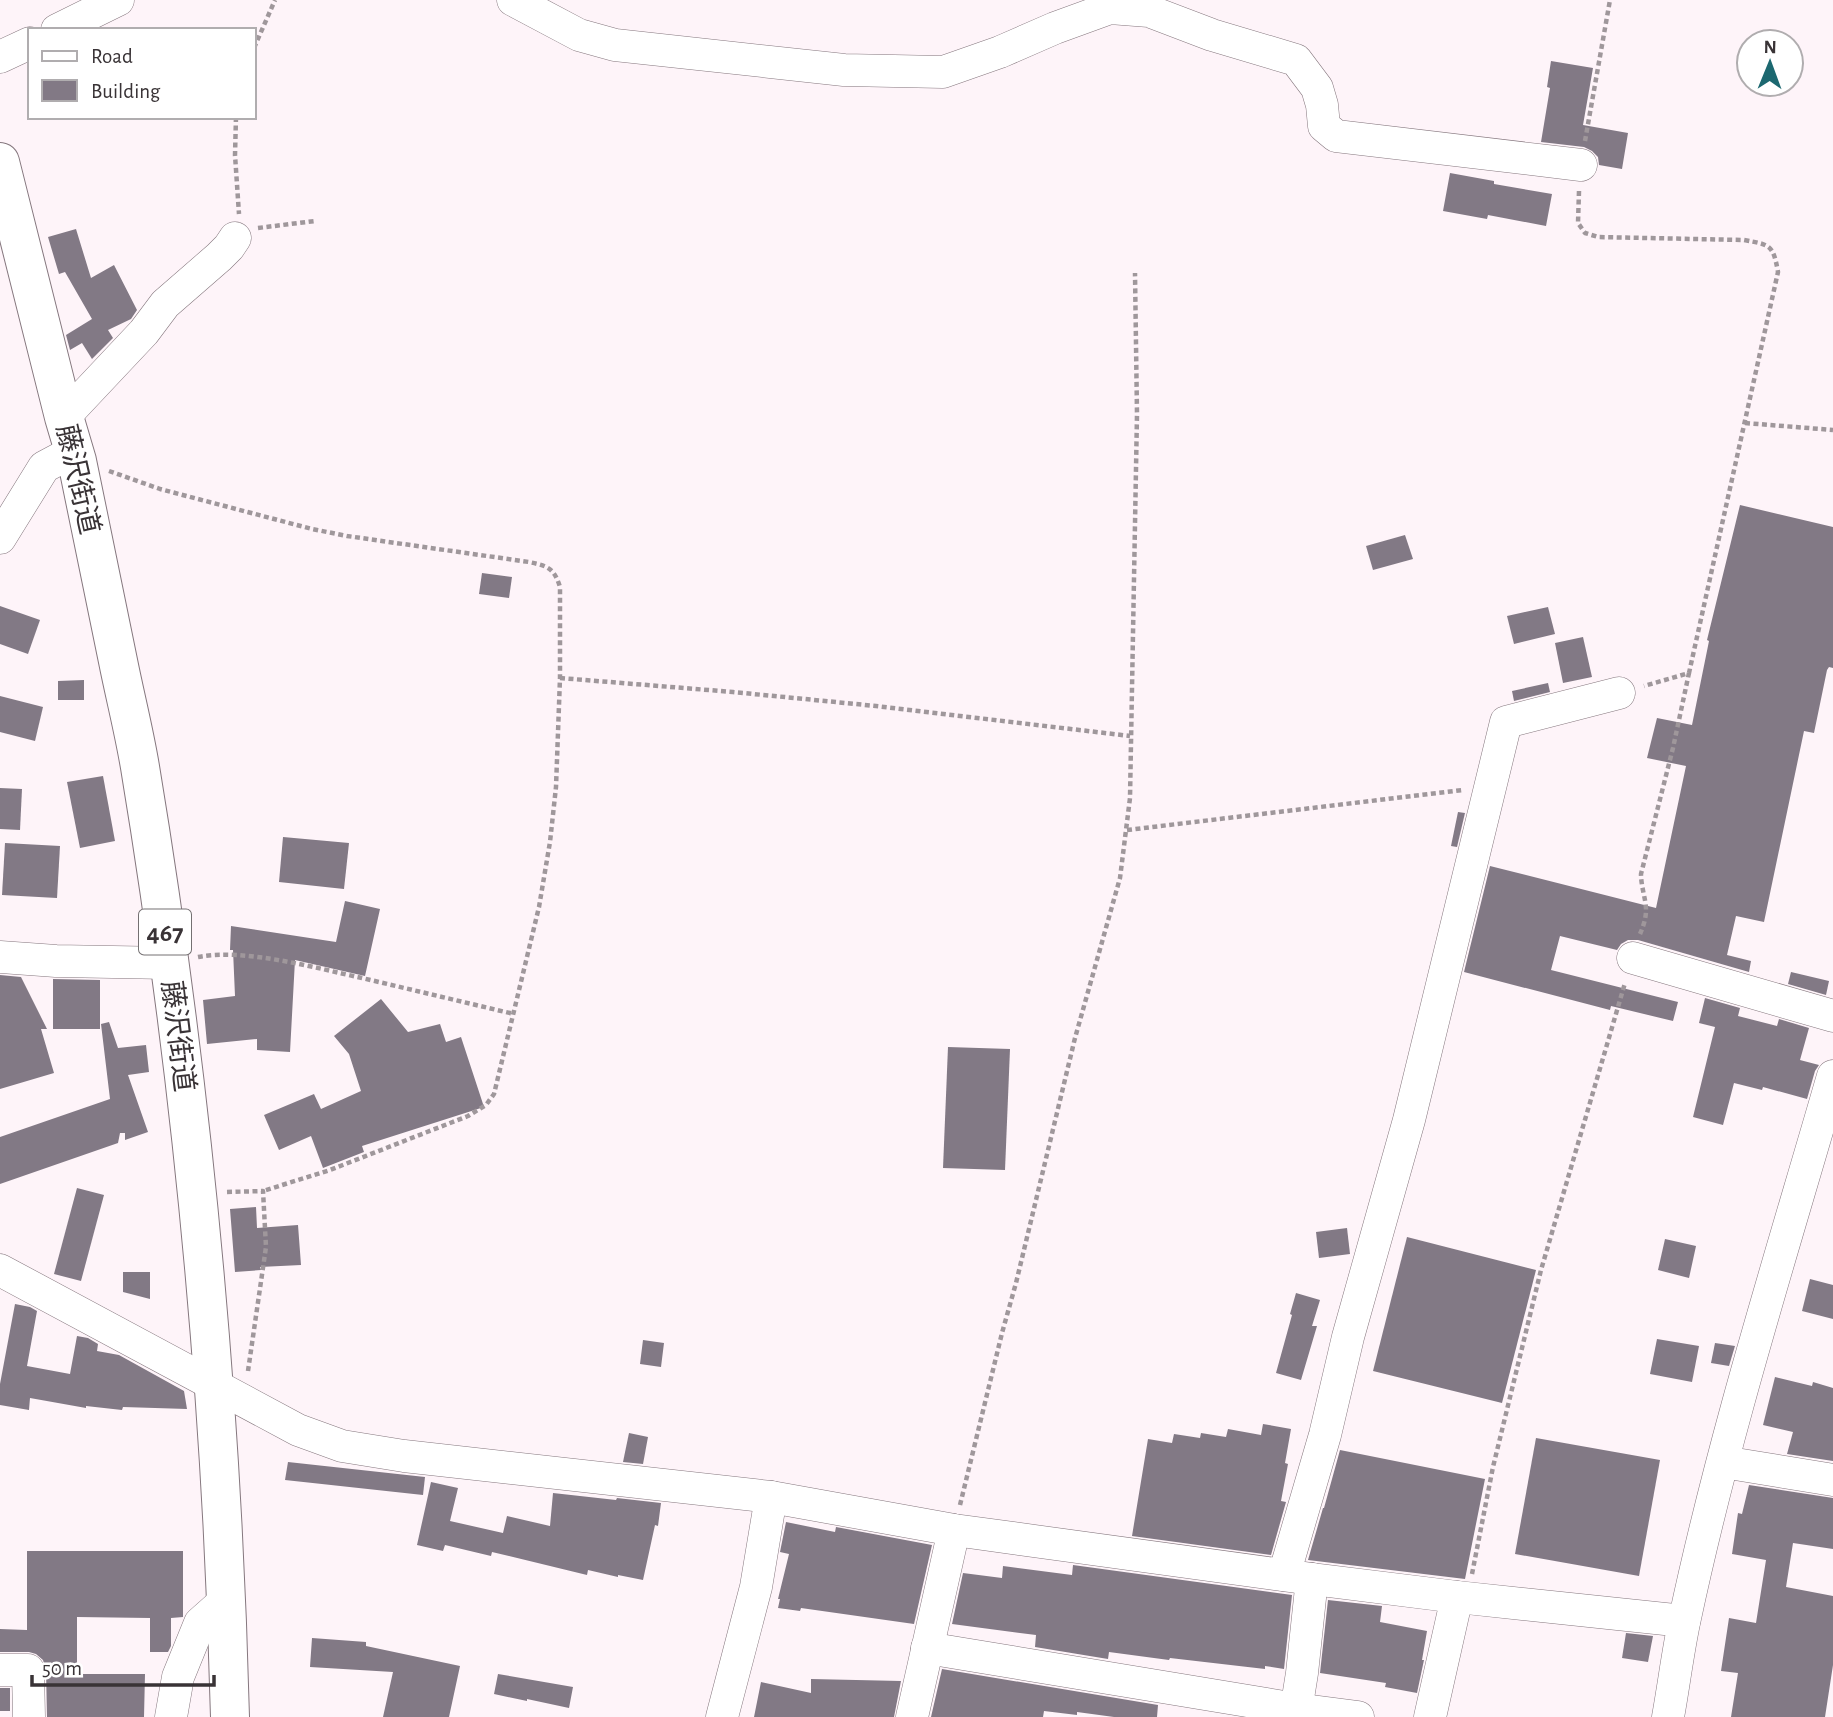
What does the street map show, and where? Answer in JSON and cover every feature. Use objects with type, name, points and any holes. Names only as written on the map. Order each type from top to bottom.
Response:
[{"type":"highway","name":"藤沢街道","points":[[0,162],[72,443],[139,763],[170,963],[198,1193],[229,1394],[227,1599],[230,1717]]},
{"type":"street","points":[[61,28],[118,0]]},
{"type":"street","points":[[513,0],[579,35],[615,45],[857,70],[943,72],[1110,8],[1149,11],[1212,35],[1296,60],[1317,88],[1324,126],[1336,136],[1581,165]]},
{"type":"street","points":[[0,57],[28,44]]},
{"type":"street","points":[[0,538],[44,467],[72,443],[165,304],[219,257],[236,235]]},
{"type":"street","points":[[1295,1713],[1302,1673],[1298,1577],[1325,1435],[1348,1337],[1409,1120],[1506,722],[1619,693]]},
{"type":"street","points":[[0,957],[170,963]]},
{"type":"street","points":[[1633,958],[1833,1016]]},
{"type":"street","points":[[1668,1717],[1684,1621],[1708,1517],[1833,1076]]},
{"type":"street","points":[[0,1270],[298,1430],[342,1446],[404,1456],[771,1497],[954,1530],[1298,1577],[1684,1621]]},
{"type":"street","points":[[1723,1462],[1833,1480]]},
{"type":"street","points":[[722,1717],[756,1587],[771,1497]]},
{"type":"street","points":[[912,1717],[954,1530]]},
{"type":"street","points":[[1430,1717],[1462,1597]]},
{"type":"street","points":[[171,1717],[178,1677],[200,1623],[227,1599]]},
{"type":"street","points":[[928,1648],[1295,1713],[1357,1717]]},
{"type":"street","points":[[0,1671],[28,1670],[29,1717]]},
{"type":"path","points":[[256,43],[275,0]]},
{"type":"path","points":[[1462,1597],[1541,1270],[1645,920],[1641,874],[1673,748],[1778,272],[1775,253],[1765,244],[1744,240],[1598,237],[1585,233],[1578,223],[1581,165],[1610,0]]},
{"type":"path","points":[[236,119],[235,155],[239,209],[236,235],[280,225],[315,221]]},
{"type":"path","points":[[954,1530],[1072,1051],[1120,877],[1127,830],[1130,798],[1138,414],[1135,273]]},
{"type":"path","points":[[1745,424],[1833,430]]},
{"type":"path","points":[[72,443],[132,478],[160,489],[347,536],[529,562],[545,566],[556,573],[560,587],[556,787],[550,842],[539,907],[494,1094],[486,1105],[468,1116],[342,1165],[263,1191],[198,1193]]},
{"type":"path","points":[[1619,693],[1689,673]]},
{"type":"path","points":[[560,678],[876,706],[1130,736]]},
{"type":"path","points":[[1127,830],[1396,797],[1490,789]]},
{"type":"path","points":[[170,963],[215,954],[253,957],[313,967],[514,1014]]},
{"type":"path","points":[[229,1394],[266,1247],[263,1191]]},
{"type":"building","points":[[1551,61],[1593,68],[1583,125],[1628,133],[1622,169],[1599,165],[1598,157],[1584,147],[1541,142],[1550,88],[1547,87]]},
{"type":"building","points":[[1450,173],[1552,194],[1546,226],[1488,215],[1487,219],[1443,211]]},
{"type":"building","points":[[76,229],[91,278],[114,265],[137,310],[131,319],[108,330],[113,338],[92,359],[82,343],[70,350],[66,335],[92,319],[65,272],[59,274],[48,237]]},
{"type":"building","points":[[1740,505],[1833,527],[1833,668],[1829,667],[1827,670],[1814,733],[1804,731],[1764,922],[1736,916],[1727,955],[1751,961],[1749,972],[1638,940],[1628,940],[1617,950],[1560,936],[1551,970],[1678,1002],[1673,1021],[1611,1006],[1610,1010],[1464,972],[1490,866],[1656,908],[1686,766],[1647,758],[1657,718],[1692,725],[1709,641],[1707,640]]},
{"type":"building","points":[[1405,535],[1413,559],[1373,570],[1366,546]]},
{"type":"building","points":[[482,573],[512,577],[509,598],[479,594]]},
{"type":"building","points":[[0,606],[40,620],[28,654],[0,644]]},
{"type":"building","points":[[1548,607],[1555,634],[1514,644],[1507,616]]},
{"type":"building","points":[[1583,637],[1592,677],[1563,683],[1555,643]]},
{"type":"building","points":[[84,680],[84,700],[58,700],[58,681]]},
{"type":"building","points":[[1548,683],[1550,692],[1514,701],[1512,691]]},
{"type":"building","points":[[0,696],[43,707],[35,741],[0,732]]},
{"type":"building","points":[[103,776],[115,841],[80,848],[67,782]]},
{"type":"building","points":[[0,788],[22,789],[20,830],[0,829]]},
{"type":"building","points":[[1458,812],[1465,813],[1457,847],[1451,846]]},
{"type":"building","points":[[283,837],[349,843],[344,889],[279,882]]},
{"type":"building","points":[[5,843],[60,846],[57,898],[2,895]]},
{"type":"building","points":[[345,901],[380,909],[365,976],[295,960],[290,1052],[257,1050],[257,1039],[207,1044],[203,1000],[235,996],[233,950],[230,950],[231,926],[336,942]]},
{"type":"building","points":[[1791,972],[1829,981],[1826,995],[1788,984]]},
{"type":"building","points":[[0,975],[21,977],[47,1029],[41,1029],[54,1073],[0,1089]]},
{"type":"building","points":[[53,979],[100,980],[100,1029],[53,1029]]},
{"type":"building","points":[[1705,998],[1740,1008],[1738,1016],[1777,1026],[1779,1019],[1809,1028],[1800,1060],[1819,1065],[1807,1099],[1763,1087],[1762,1090],[1734,1083],[1723,1125],[1693,1117],[1715,1027],[1699,1023]]},
{"type":"building","points":[[381,999],[408,1032],[440,1024],[446,1042],[461,1037],[484,1107],[362,1146],[364,1152],[323,1168],[311,1136],[279,1150],[264,1115],[314,1094],[321,1109],[361,1091],[349,1054],[334,1036]]},
{"type":"building","points":[[109,1022],[118,1048],[146,1045],[149,1072],[128,1075],[148,1132],[125,1140],[125,1133],[120,1133],[118,1143],[0,1184],[0,1137],[110,1099],[101,1024]]},
{"type":"building","points":[[948,1047],[1010,1049],[1005,1170],[943,1168]]},
{"type":"building","points":[[77,1188],[104,1195],[81,1281],[54,1274]]},
{"type":"building","points":[[256,1207],[257,1228],[298,1225],[301,1265],[260,1267],[261,1270],[235,1272],[230,1209]]},
{"type":"building","points":[[1347,1228],[1350,1254],[1319,1258],[1316,1232]]},
{"type":"building","points":[[1407,1237],[1536,1270],[1502,1403],[1373,1371]]},
{"type":"building","points":[[1665,1239],[1696,1246],[1689,1278],[1658,1270]]},
{"type":"building","points":[[123,1272],[150,1272],[150,1299],[123,1292]]},
{"type":"building","points":[[1810,1279],[1833,1285],[1833,1319],[1802,1311]]},
{"type":"building","points":[[1296,1293],[1320,1300],[1312,1326],[1317,1326],[1301,1380],[1276,1373]]},
{"type":"building","points":[[15,1304],[37,1311],[27,1366],[70,1374],[77,1336],[88,1338],[98,1344],[97,1351],[119,1355],[184,1391],[187,1409],[86,1408],[30,1398],[29,1410],[0,1405],[0,1384]]},
{"type":"building","points":[[1657,1339],[1699,1346],[1692,1382],[1650,1374]]},
{"type":"building","points":[[643,1340],[664,1343],[661,1367],[640,1364]]},
{"type":"building","points":[[1715,1343],[1735,1346],[1729,1366],[1711,1363]]},
{"type":"building","points":[[1775,1377],[1812,1386],[1813,1382],[1833,1388],[1833,1461],[1787,1454],[1793,1432],[1763,1425]]},
{"type":"building","points":[[1263,1424],[1291,1429],[1281,1501],[1286,1502],[1271,1555],[1132,1536],[1148,1439],[1172,1443],[1174,1434],[1200,1438],[1201,1433],[1226,1437],[1228,1429],[1261,1435]]},
{"type":"building","points":[[629,1433],[648,1437],[643,1464],[623,1462]]},
{"type":"building","points":[[1536,1438],[1660,1460],[1639,1576],[1515,1554]]},
{"type":"building","points":[[1340,1450],[1485,1479],[1465,1579],[1308,1560]]},
{"type":"building","points":[[288,1462],[425,1477],[423,1495],[285,1480]]},
{"type":"building","points":[[431,1482],[458,1488],[450,1521],[503,1533],[507,1516],[550,1526],[553,1493],[661,1503],[658,1526],[655,1525],[643,1580],[588,1570],[587,1575],[492,1552],[491,1556],[445,1545],[443,1551],[417,1545]]},
{"type":"building","points":[[1749,1485],[1833,1498],[1833,1549],[1793,1543],[1786,1587],[1833,1596],[1833,1665],[1825,1717],[1731,1717],[1738,1673],[1721,1671],[1729,1618],[1756,1623],[1766,1560],[1732,1554],[1738,1513],[1742,1514]]},
{"type":"building","points":[[786,1522],[835,1532],[836,1527],[932,1545],[914,1624],[801,1608],[800,1611],[778,1608],[789,1554],[780,1552]]},
{"type":"building","points":[[27,1551],[183,1551],[183,1617],[171,1618],[171,1646],[168,1652],[150,1652],[150,1618],[77,1617],[77,1674],[145,1674],[144,1717],[47,1717],[46,1670],[43,1660],[29,1652],[0,1652],[0,1629],[27,1630]]},
{"type":"building","points":[[1073,1565],[1292,1595],[1284,1669],[1169,1660],[1109,1652],[1108,1659],[1035,1647],[1036,1635],[952,1624],[963,1573],[1002,1578],[1003,1566],[1072,1575]]},
{"type":"building","points":[[1328,1600],[1382,1606],[1380,1622],[1427,1631],[1417,1693],[1385,1687],[1386,1683],[1320,1673]]},
{"type":"building","points":[[1626,1633],[1653,1636],[1648,1662],[1622,1658]]},
{"type":"building","points":[[312,1638],[366,1642],[366,1646],[460,1666],[449,1717],[383,1717],[393,1672],[310,1667]]},
{"type":"building","points":[[942,1669],[1158,1705],[1157,1717],[1114,1717],[1044,1711],[1043,1717],[931,1717]]},
{"type":"building","points":[[498,1674],[573,1687],[569,1708],[494,1694]]},
{"type":"building","points":[[811,1679],[901,1681],[894,1717],[754,1717],[761,1682],[811,1693]]},
{"type":"building","points":[[0,1688],[10,1688],[10,1711],[0,1711]]}]
